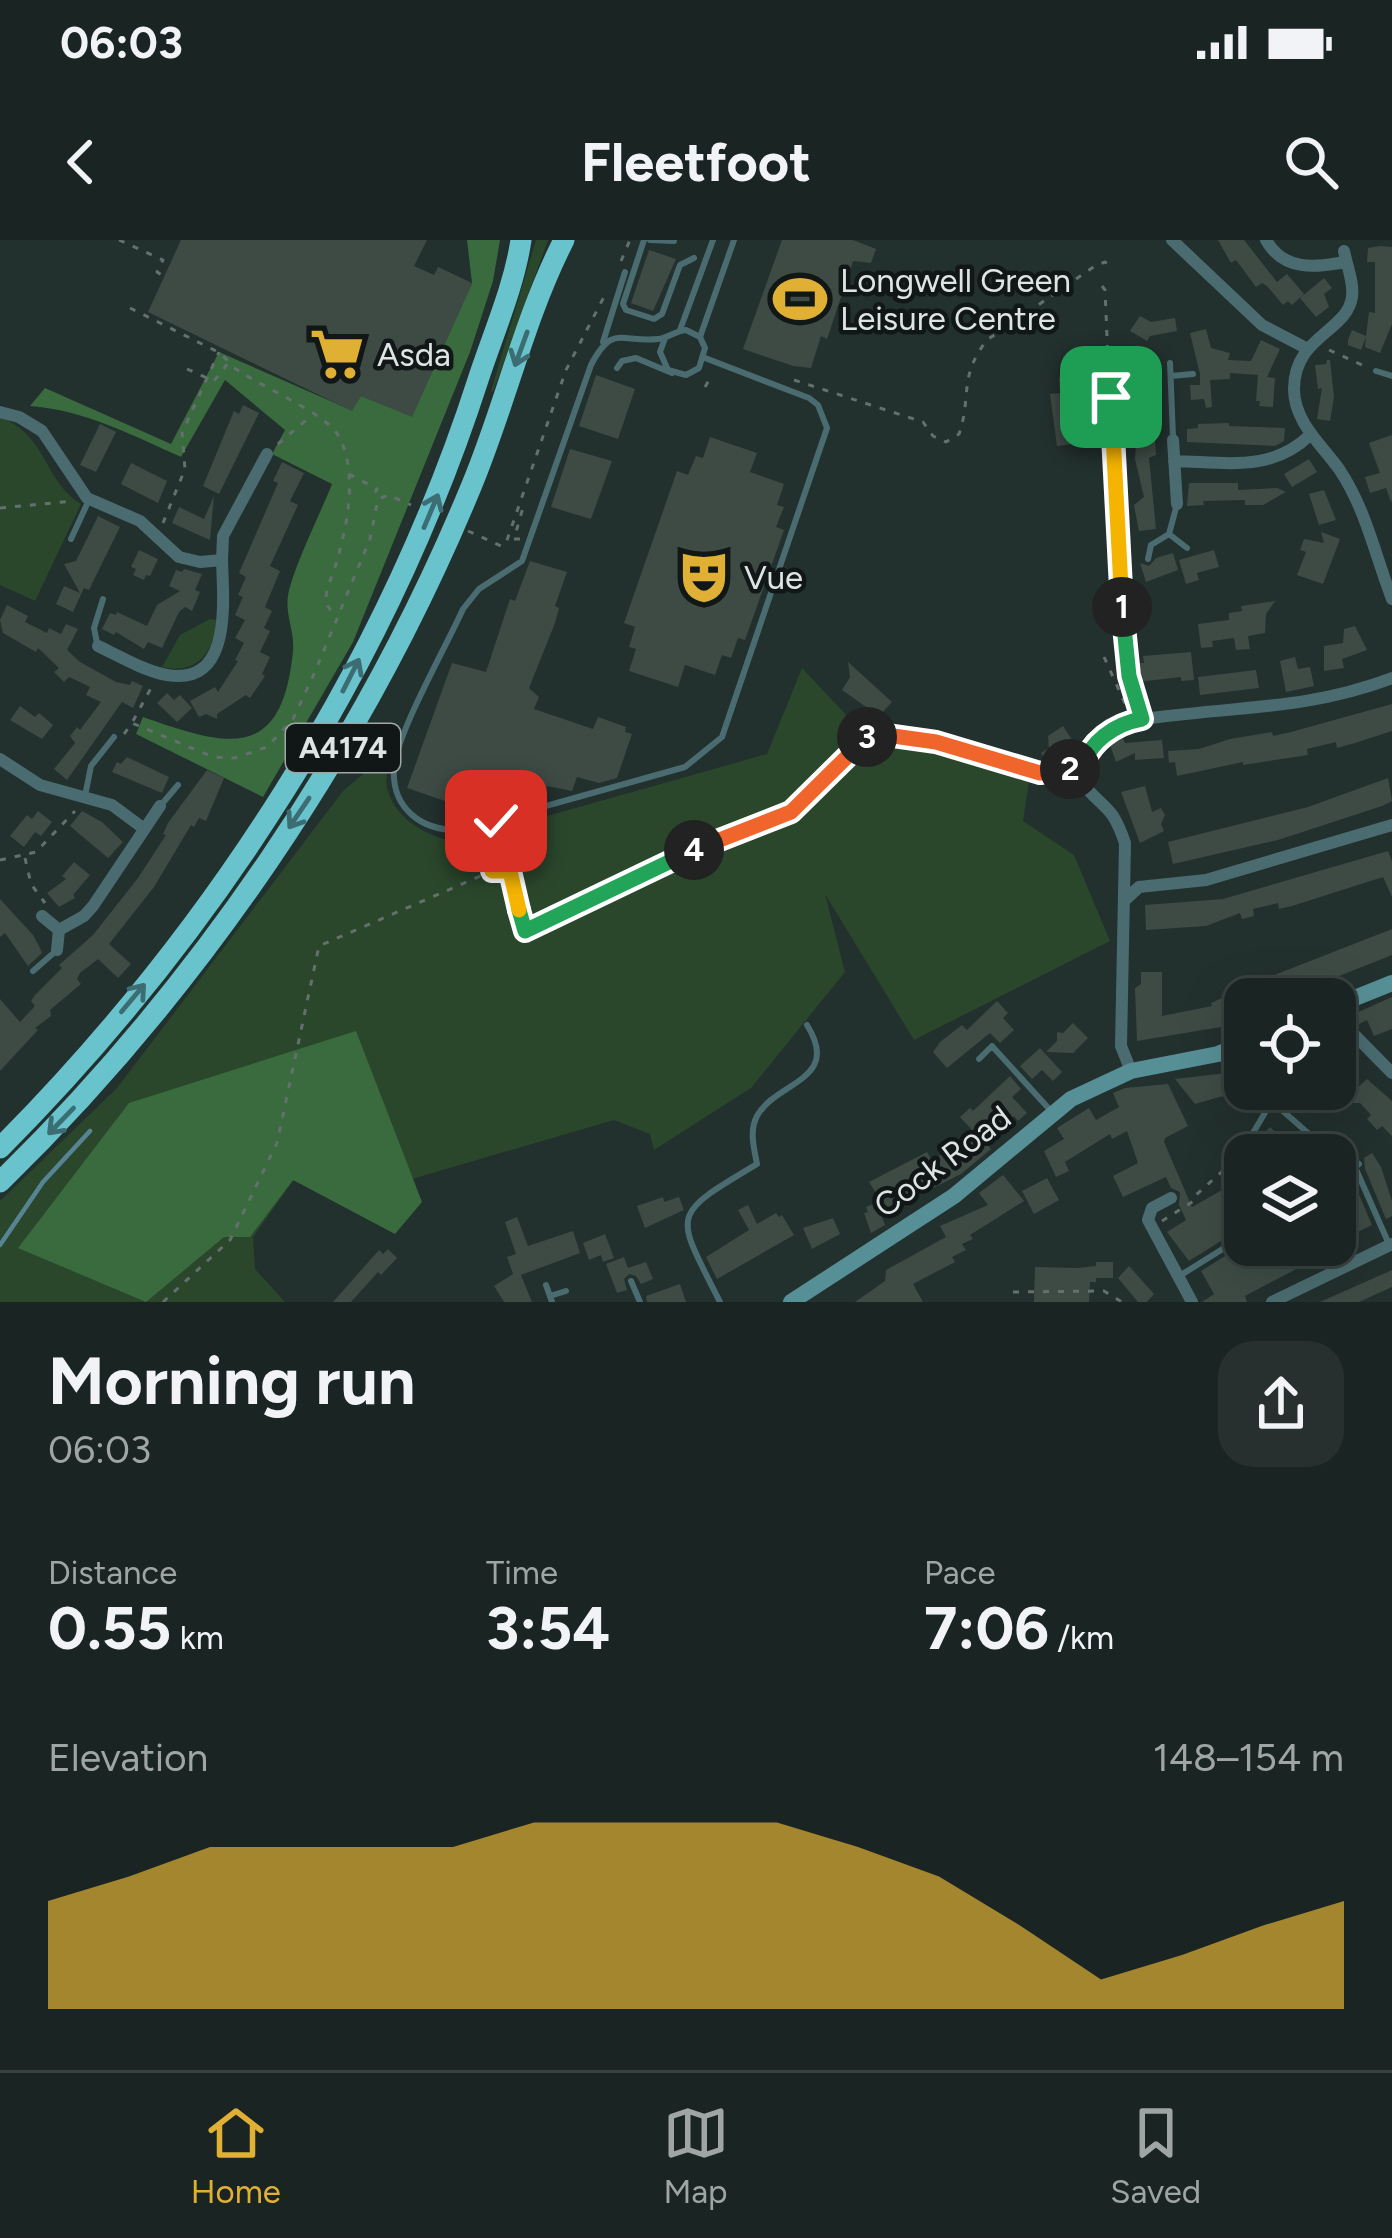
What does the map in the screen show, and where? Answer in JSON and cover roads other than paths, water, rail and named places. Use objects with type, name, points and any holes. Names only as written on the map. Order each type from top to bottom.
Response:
[{"type":"highway","name":"A4174","points":[[0,1148],[46,1102],[185,936],[312,750],[409,562],[453,460],[521,240]]},
{"type":"highway","name":"A4174","points":[[0,1182],[66,1118],[212,941],[339,755],[472,485],[564,240]]},
{"type":"street","points":[[1172,240],[1262,325],[1311,344]]},
{"type":"street","points":[[1267,240],[1288,262],[1311,268],[1345,257],[1351,304],[1298,364],[1294,392],[1310,435],[1360,503],[1392,599]]},
{"type":"street","points":[[0,412],[42,431],[88,498],[140,521],[179,557],[222,560]]},
{"type":"street","points":[[1174,461],[1278,459],[1310,435]]},
{"type":"street","points":[[1174,440],[1177,504]]},
{"type":"street","points":[[98,646],[159,673],[189,675],[215,656],[222,639],[223,536],[267,454]]},
{"type":"street","points":[[1131,1071],[1121,1046],[1126,843],[1115,820],[1083,782],[1081,770],[1091,749],[1115,728],[1137,720],[1292,705],[1392,679]]},
{"type":"street","points":[[0,759],[40,784],[112,805],[143,828]]},
{"type":"street","points":[[59,930],[93,906],[160,806]]},
{"type":"street","points":[[1124,902],[1139,887],[1206,880],[1392,825]]},
{"type":"street","points":[[42,916],[59,930]]},
{"type":"street","points":[[57,950],[59,930]]},
{"type":"street","points":[[1356,1001],[1392,983]]},
{"type":"street","points":[[1356,1034],[1392,1073]]},
{"type":"street","name":"Cock Road","points":[[791,1302],[816,1296],[954,1196],[1071,1100],[1131,1071],[1224,1053]]},
{"type":"street","points":[[1171,1198],[1152,1208],[1148,1220],[1192,1302]]},
{"type":"street","points":[[1272,1302],[1391,1245]]},
{"type":"lane","points":[[674,241],[647,240],[623,304],[626,310],[654,319],[662,314],[680,265],[694,258]]},
{"type":"lane","points":[[602,345],[619,337],[665,338],[680,330],[713,240]]},
{"type":"lane","points":[[705,358],[700,338],[734,240]]},
{"type":"lane","points":[[517,572],[625,272]]},
{"type":"lane","points":[[680,330],[700,338]]},
{"type":"lane","points":[[665,338],[662,360],[675,374]]},
{"type":"lane","points":[[617,368],[636,358],[658,370],[693,372],[705,358]]},
{"type":"lane","points":[[522,561],[479,589],[463,609],[397,751],[394,784],[404,806],[422,825],[460,830],[685,767],[722,737],[827,428],[818,404],[809,398],[705,358]]},
{"type":"lane","points":[[1170,363],[1174,440]]},
{"type":"lane","points":[[1376,371],[1392,376]]},
{"type":"lane","points":[[1171,376],[1193,374]]},
{"type":"lane","points":[[71,539],[88,498]]},
{"type":"lane","points":[[1148,559],[1151,545],[1169,534],[1177,504]]},
{"type":"lane","points":[[1169,534],[1187,548]]},
{"type":"lane","points":[[98,646],[94,628],[103,599]]},
{"type":"lane","points":[[872,733],[936,742],[1040,773],[1081,770]]},
{"type":"lane","points":[[88,797],[91,766],[116,741]]},
{"type":"lane","points":[[160,806],[178,785]]},
{"type":"lane","points":[[33,971],[57,950]]},
{"type":"lane","points":[[720,1302],[686,1225],[699,1198],[757,1164],[754,1119],[813,1068],[815,1042],[807,1025]]},
{"type":"lane","points":[[979,1059],[992,1046],[1053,1114]]},
{"type":"lane","points":[[1281,1110],[1309,1134]]},
{"type":"lane","points":[[1356,1167],[1391,1245]]},
{"type":"lane","points":[[1178,1277],[1224,1248]]},
{"type":"lane","points":[[631,1281],[640,1302]]},
{"type":"lane","points":[[546,1285],[551,1299],[566,1291]]},
{"type":"waterway","points":[[0,1245],[43,1182],[90,1131]]},
{"type":"place","name":"Longwell Green Leisure Centre","points":[[800,299]]},
{"type":"place","name":"Asda","points":[[337,354]]},
{"type":"place","name":"Vue","points":[[704,577]]}]
